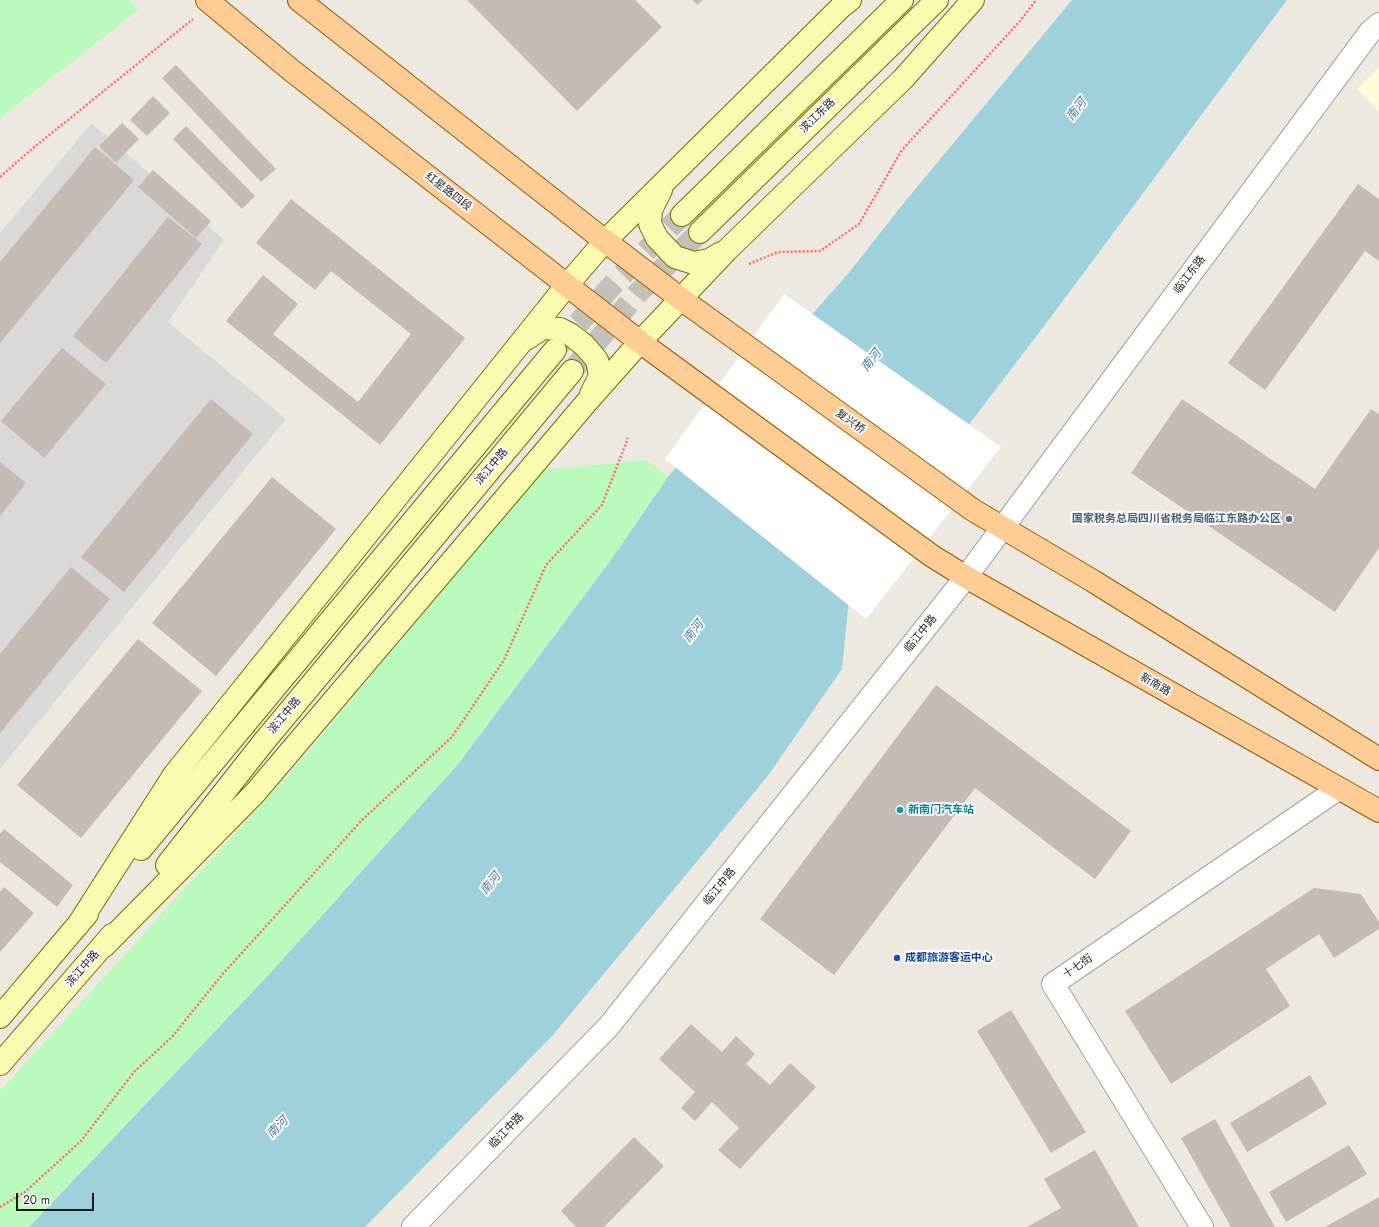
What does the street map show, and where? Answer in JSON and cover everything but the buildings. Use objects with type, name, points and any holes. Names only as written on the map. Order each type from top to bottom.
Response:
[{"type":"main road","points":[[299,0],[681,299]]},
{"type":"main road","points":[[78,925],[174,775],[567,284],[605,241],[834,14],[850,0]]},
{"type":"main road","points":[[682,215],[902,0]]},
{"type":"main road","name":"滨江东路","points":[[700,232],[937,0]]},
{"type":"main road","points":[[104,946],[255,793],[586,403],[640,342],[727,250],[903,79],[973,0]]},
{"type":"main road","name":"红星路四段","points":[[209,2],[291,70],[640,342],[932,556]]},
{"type":"main road","points":[[665,182],[651,210],[650,224],[657,238],[675,257],[694,263],[709,260],[727,250]]},
{"type":"main road","name":"复兴桥","points":[[681,299],[727,334],[973,510],[1003,527]]},
{"type":"main road","points":[[520,343],[543,328],[560,329],[570,334],[584,345],[597,360],[600,376],[586,403]]},
{"type":"main road","points":[[0,1017],[555,350]]},
{"type":"main road","name":"滨江中路","points":[[0,1064],[104,946],[267,738],[572,371]]},
{"type":"main road","points":[[1003,527],[1375,751]]},
{"type":"main road","name":"新南路","points":[[932,556],[966,578],[1379,811]]},
{"type":"street","name":"临江东路","points":[[1003,527],[1370,32],[1379,24]]},
{"type":"street","name":"临江中路","points":[[414,1227],[609,1026],[966,578],[1003,527]]},
{"type":"street","name":"十七街","points":[[1202,1227],[1053,984],[1338,789]]},
{"type":"path","points":[[747,265],[778,252],[820,251],[859,224],[902,150],[1021,20],[1036,0]]},
{"type":"path","points":[[0,177],[209,2]]},
{"type":"path","points":[[0,1207],[25,1192],[81,1141],[134,1072],[172,1037],[221,976],[362,820],[452,737],[504,660],[546,565],[602,505],[628,438]]},
{"type":"shaded area","points":[[1379,67],[1379,112],[1357,89]]},
{"type":"shaded area","points":[[92,123],[224,240],[168,322],[286,419],[0,769],[0,233]]},
{"type":"green space","points":[[0,0],[128,0],[140,9],[0,118]]},
{"type":"green space","points":[[646,460],[668,477],[611,560],[459,763],[276,967],[29,1227],[0,1227],[0,1091],[286,778],[543,470]]},
{"type":"water","name":"南河","points":[[1072,0],[1287,0],[1050,318],[851,580],[842,669],[767,777],[553,1035],[365,1227],[29,1227],[276,967],[459,763],[611,560],[668,477],[847,275],[903,204]]},
{"type":"pier","points":[[784,294],[1001,447],[866,619],[665,459]]},
{"type":"tunnel","points":[[556,348],[618,279],[682,215]]},
{"type":"tunnel","points":[[572,371],[637,294],[700,232]]},
{"type":"place","name":"国家税务总局四川省税务局临江东路办公区","points":[[1289,519]]},
{"type":"place","name":"新南门汽车站","points":[[900,810]]},
{"type":"place","name":"成都旅游客运中心","points":[[897,958]]}]
